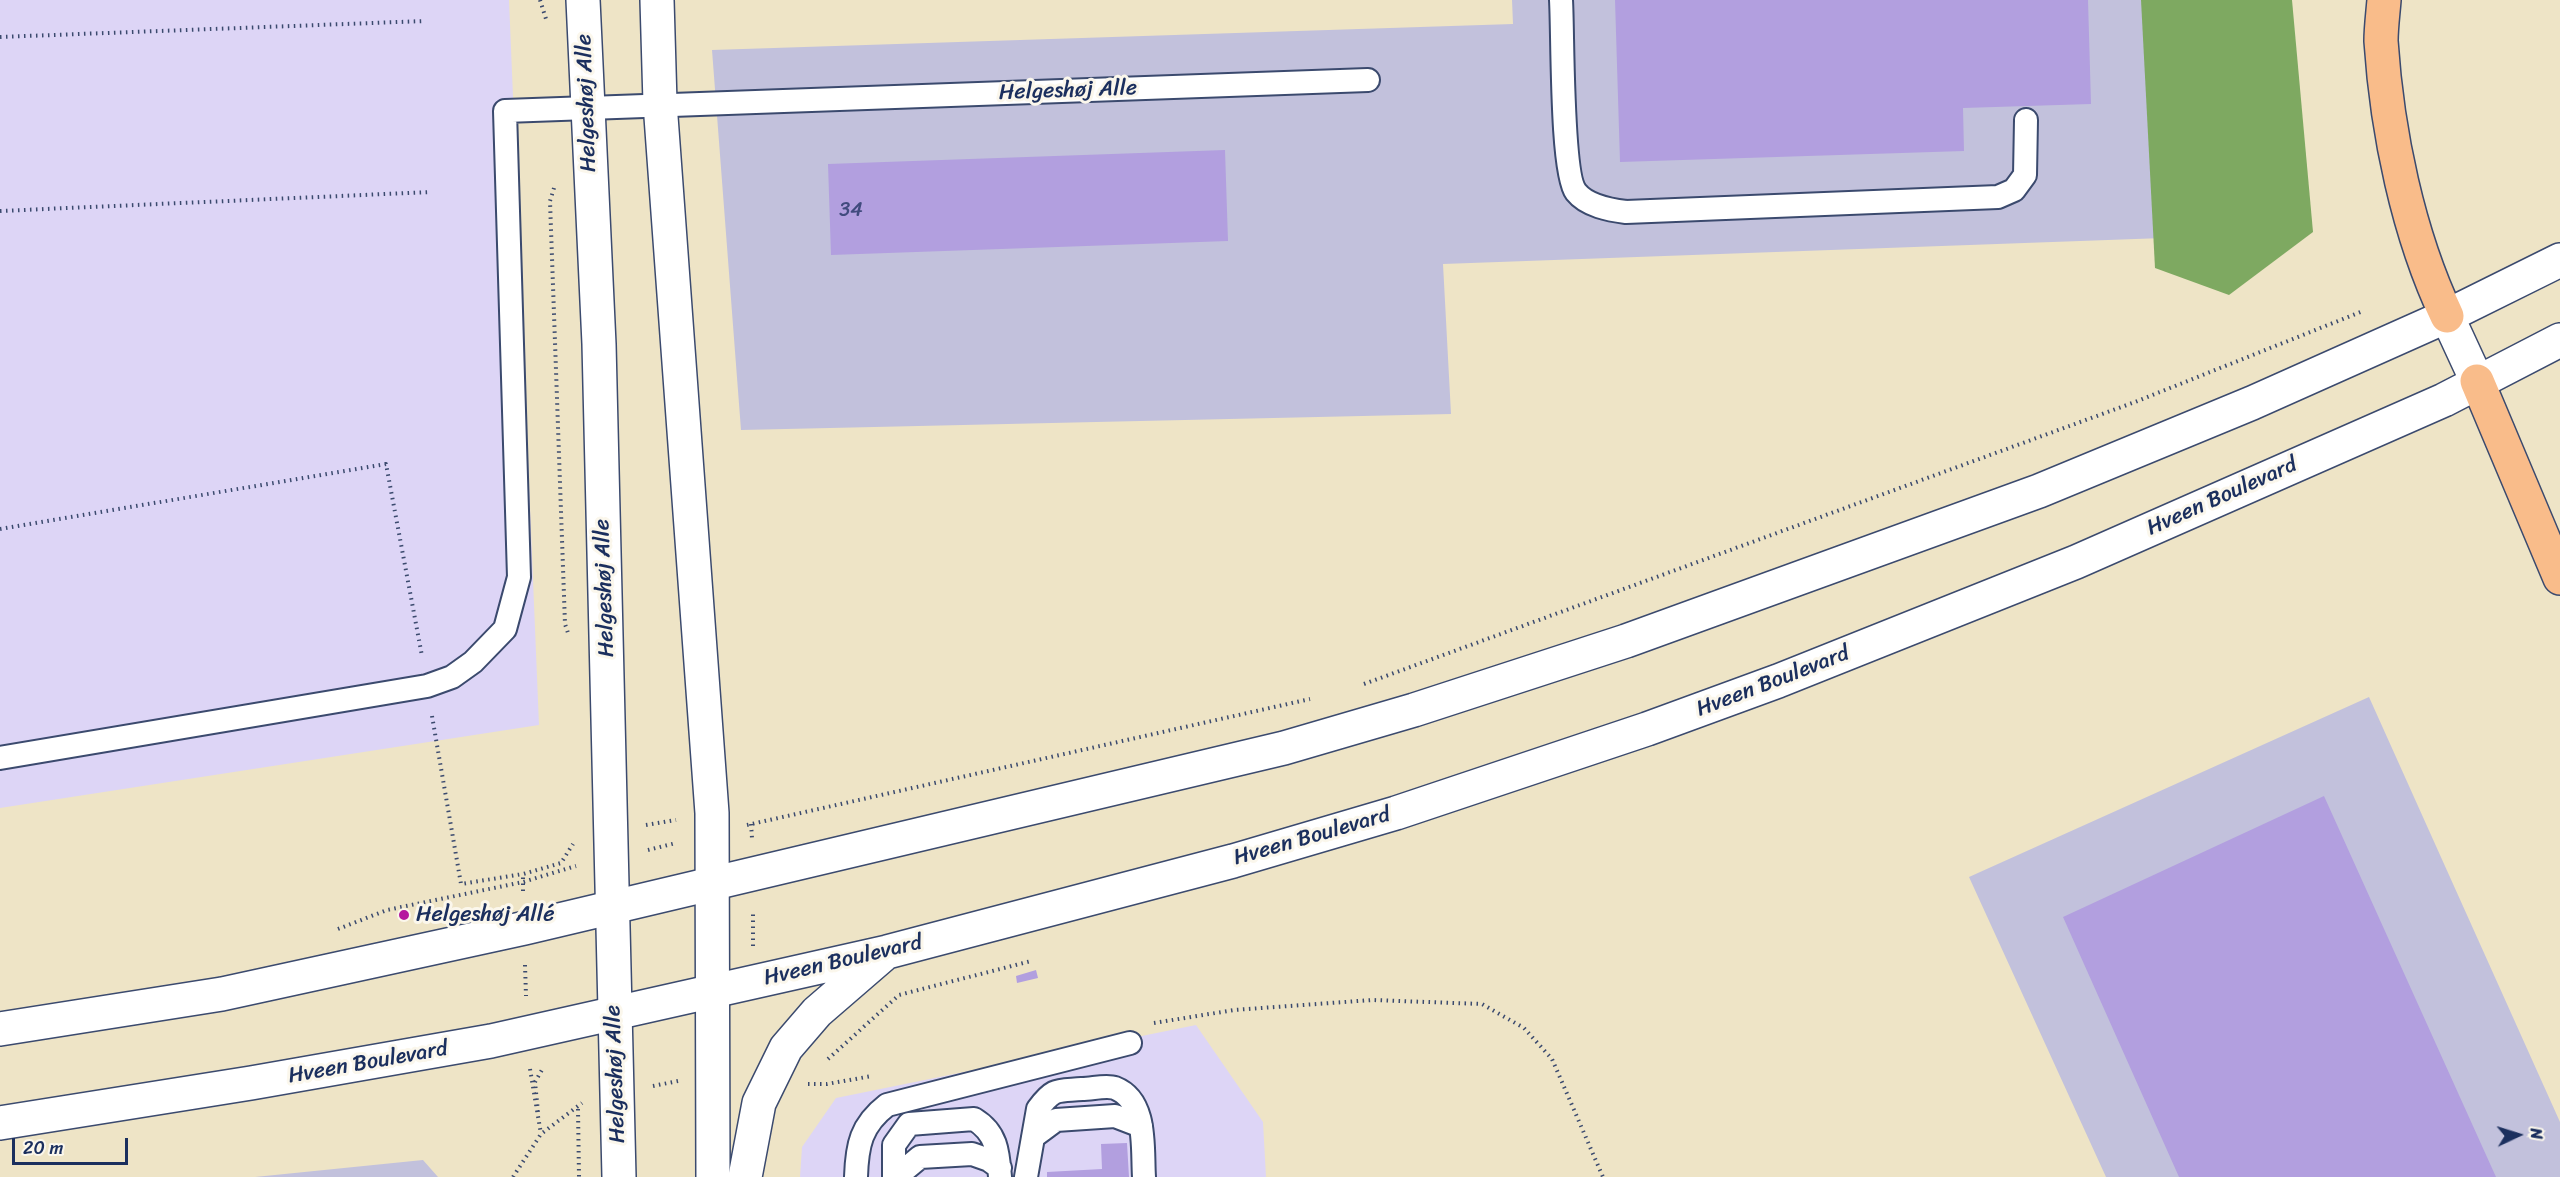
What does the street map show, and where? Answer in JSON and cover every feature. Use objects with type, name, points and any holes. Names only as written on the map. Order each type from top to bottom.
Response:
[{"type":"highway","points":[[2384,0],[2381,39],[2394,143],[2431,283],[2447,316]]},
{"type":"highway","points":[[2477,381],[2560,578]]},
{"type":"street","name":"Helgeshøj Alle","points":[[583,0],[599,344],[616,1094],[620,1177]]},
{"type":"street","points":[[657,0],[660,103],[712,834],[714,1177]]},
{"type":"street","points":[[0,1029],[222,994],[613,907],[1284,748],[1414,710],[1604,648],[2039,491],[2252,403],[2447,316],[2560,260]]},
{"type":"street","points":[[2447,316],[2477,381]]},
{"type":"street","name":"Hveen Boulevard","points":[[0,1123],[251,1083],[480,1043],[888,951],[1254,854],[1396,813],[1647,729],[1778,681],[2076,562],[2444,400],[2560,340]]},
{"type":"street","points":[[745,1177],[759,1103],[786,1047],[817,1012],[888,951]]},
{"type":"lane","points":[[1562,0],[1567,165],[1576,192],[1586,200],[1612,210],[1626,212],[1998,196],[2014,190],[2025,175],[2026,120]]},
{"type":"lane","name":"Helgeshøj Alle","points":[[427,686],[452,676],[473,662],[505,629],[519,577],[505,111],[660,103],[772,102],[1368,80]]},
{"type":"lane","points":[[0,758],[427,686]]},
{"type":"lane","points":[[856,1177],[864,1126],[887,1105],[1130,1043]]},
{"type":"lane","points":[[1026,1177],[1038,1108],[1054,1091],[1113,1087],[1127,1095],[1137,1110],[1141,1126],[1144,1177]]},
{"type":"lane","points":[[895,1177],[894,1145],[902,1131],[909,1125],[974,1119],[991,1133],[996,1143],[1000,1172]]},
{"type":"lane","points":[[895,1177],[920,1157],[972,1154],[989,1160],[1000,1172]]},
{"type":"path","points":[[540,0],[548,24]]},
{"type":"path","points":[[0,37],[424,21]]},
{"type":"path","points":[[556,181],[550,201],[565,624],[568,635]]},
{"type":"path","points":[[0,211],[431,192]]},
{"type":"path","points":[[1360,685],[2135,402],[2365,309]]},
{"type":"path","points":[[0,529],[386,464],[461,884],[523,874]]},
{"type":"path","points":[[612,859],[712,834],[1315,698]]},
{"type":"path","points":[[824,1063],[899,995],[1031,961]]},
{"type":"path","points":[[1153,1023],[1234,1010],[1372,1000],[1482,1004],[1524,1028],[1551,1059],[1603,1177]]},
{"type":"path","points":[[541,1134],[535,1082],[544,1065]]},
{"type":"path","points":[[776,1069],[805,1084],[827,1084],[874,1075]]},
{"type":"path","points":[[513,1177],[541,1134],[578,1104],[713,1074]]},
{"type":"shaded area","points":[[0,0],[509,0],[539,725],[0,808]]},
{"type":"shaded area","points":[[1512,0],[2185,0],[2191,237],[1443,264],[1451,414],[741,430],[712,50],[1513,24]]},
{"type":"shaded area","points":[[2369,697],[2560,1122],[2560,1177],[2106,1177],[1969,877]]},
{"type":"shaded area","points":[[1196,1025],[1263,1122],[1266,1177],[800,1177],[802,1147],[836,1098]]},
{"type":"shaded area","points":[[423,1160],[438,1177],[255,1177]]},
{"type":"green space","points":[[2141,0],[2292,0],[2313,232],[2229,295],[2155,268]]},
{"type":"building","points":[[1615,0],[2088,0],[2091,104],[1963,108],[1964,151],[1620,162]]},
{"type":"building","points":[[1225,150],[1228,241],[831,255],[828,164]]},
{"type":"building","points":[[2324,796],[2496,1177],[2179,1177],[2063,917]]},
{"type":"building","points":[[1036,970],[1038,978],[1017,983],[1016,976]]},
{"type":"building","points":[[1127,1143],[1129,1177],[1047,1177],[1047,1172],[1102,1169],[1101,1144]]},
{"type":"place","name":"Helgeshøj Allé","points":[[404,915]]}]
